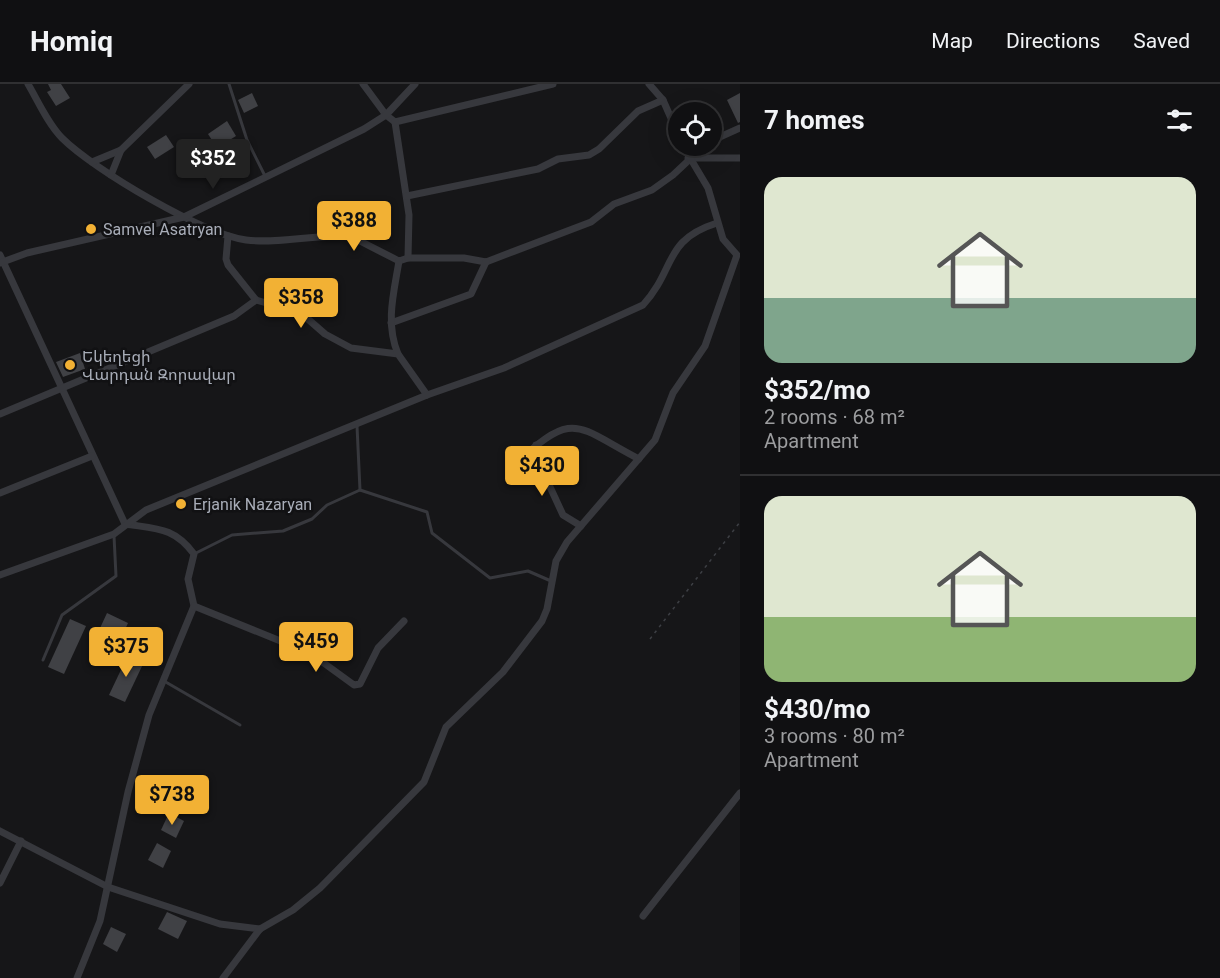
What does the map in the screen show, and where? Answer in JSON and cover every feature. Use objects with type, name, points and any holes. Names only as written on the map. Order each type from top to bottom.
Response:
[{"type":"street","points":[[28,84],[60,136],[111,175],[184,217],[228,236],[264,241],[343,236],[356,239],[399,261],[408,258],[464,258],[486,262],[591,222],[614,204],[652,190],[673,175],[691,156]]},
{"type":"street","points":[[92,162],[121,150],[189,84]]},
{"type":"street","points":[[363,84],[386,115],[395,122],[407,196],[408,258]]},
{"type":"street","points":[[3,262],[27,253],[184,217],[364,129],[386,115],[415,84]]},
{"type":"street","points":[[395,122],[553,84]]},
{"type":"street","points":[[650,84],[663,99],[668,111]]},
{"type":"street","points":[[407,196],[538,169],[558,159],[589,155],[599,149],[638,111],[663,99]]},
{"type":"street","points":[[722,136],[740,128]]},
{"type":"street","points":[[111,175],[121,150]]},
{"type":"street","points":[[688,158],[740,158]]},
{"type":"street","points":[[223,978],[260,929],[293,910],[320,888],[424,782],[446,727],[503,672],[542,621],[556,561],[581,526],[655,440],[674,393],[705,346],[726,280],[737,255],[723,239],[717,223],[715,205],[708,188],[688,158]]},
{"type":"street","points":[[0,575],[114,534],[146,510],[427,395],[504,368],[643,305],[654,293],[685,237],[695,229],[717,223]]},
{"type":"street","points":[[228,236],[226,259],[228,265],[256,300],[301,313],[325,334],[351,348],[398,354]]},
{"type":"street","points":[[0,255],[125,524]]},
{"type":"street","points":[[399,261],[391,323],[398,354],[427,395]]},
{"type":"street","points":[[391,323],[471,294],[486,262]]},
{"type":"street","points":[[0,414],[234,316],[256,300]]},
{"type":"street","points":[[514,465],[536,445],[558,430],[584,428],[639,459]]},
{"type":"street","points":[[536,445],[539,463],[563,514],[581,526]]},
{"type":"street","points":[[0,493],[92,456]]},
{"type":"street","points":[[77,978],[91,950],[108,887],[128,792],[140,759],[149,715],[194,606],[188,579],[194,554],[183,538],[173,532],[125,524]]},
{"type":"street","points":[[194,606],[310,653],[354,685],[360,684],[378,648],[404,621]]},
{"type":"street","points":[[643,916],[740,793]]},
{"type":"street","points":[[0,831],[108,887],[220,924],[260,929]]},
{"type":"street","points":[[0,883],[21,841]]},
{"type":"lane","points":[[229,84],[247,140],[266,178]]},
{"type":"lane","points":[[357,425],[360,490]]},
{"type":"lane","points":[[194,554],[232,535],[283,531],[312,519],[327,506],[360,490],[426,512],[432,533],[490,578],[528,571],[551,581]]},
{"type":"lane","points":[[43,660],[62,615],[116,576],[114,534]]},
{"type":"lane","points":[[162,681],[240,725]]},
{"type":"path","points":[[650,639],[740,522]]},
{"type":"building","points":[[48,84],[61,84],[70,98],[56,106],[47,92],[51,90]]},
{"type":"building","points":[[252,93],[258,106],[244,113],[238,100]]},
{"type":"building","points":[[740,93],[740,122],[738,123],[727,100]]},
{"type":"building","points":[[227,121],[236,136],[217,148],[208,134]]},
{"type":"building","points":[[166,135],[174,147],[155,159],[147,147]]},
{"type":"building","name":"Եկեղեցի Վարդան Զորավար","points":[[80,353],[85,369],[63,377],[56,362]]},
{"type":"building","points":[[107,613],[128,623],[110,662],[104,659],[101,665],[90,660],[93,654],[89,652]]},
{"type":"building","points":[[70,619],[86,626],[64,674],[48,667]]},
{"type":"building","points":[[128,655],[144,662],[125,702],[109,695]]},
{"type":"building","points":[[169,813],[184,821],[176,838],[161,830]]},
{"type":"building","points":[[157,843],[171,851],[163,868],[148,860]]},
{"type":"building","points":[[167,912],[187,921],[178,939],[158,929]]},
{"type":"building","points":[[111,927],[126,934],[117,952],[103,944]]},
{"type":"place","name":"Samvel Asatryan","points":[[91,229]]},
{"type":"place","name":"Եկեղեցի Վարդան Զորավար","points":[[70,365]]},
{"type":"place","name":"Erjanik Nazaryan","points":[[181,504]]}]
